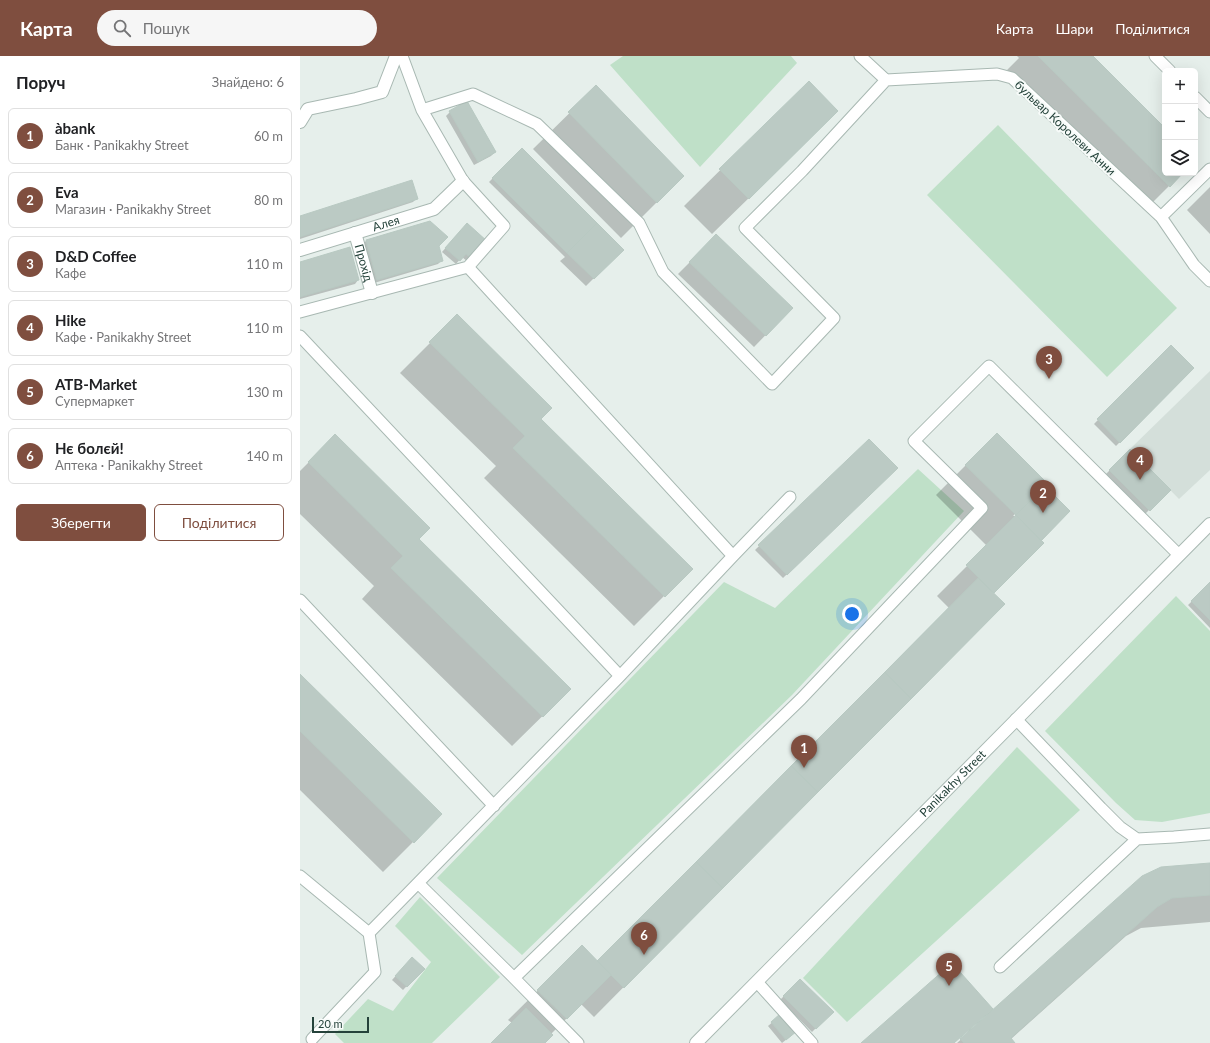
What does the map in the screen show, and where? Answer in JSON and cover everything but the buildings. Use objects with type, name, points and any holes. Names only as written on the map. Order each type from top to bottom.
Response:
[{"type":"street","points":[[300,122],[304,106],[356,100],[382,92],[396,56]]},
{"type":"street","name":"Алея","points":[[300,250],[434,209],[463,181]]},
{"type":"street","name":"Прохід","points":[[355,233],[372,293]]},
{"type":"street","name":"Panikakhy Street","points":[[696,1043],[1210,524]]},
{"type":"lane","points":[[300,312],[468,267],[504,226],[463,181],[422,110],[402,56]]},
{"type":"lane","points":[[422,110],[473,94],[537,124],[639,223],[663,272],[772,384],[834,318],[745,228],[802,170],[886,80],[860,56]]},
{"type":"lane","points":[[1155,56],[1167,68]]},
{"type":"lane","name":"бульвар Королеви Анни","points":[[886,80],[997,74],[1012,78],[1161,217],[1194,265],[1210,281]]},
{"type":"lane","points":[[1198,100],[1210,112]]},
{"type":"lane","points":[[1161,217],[1210,169]]},
{"type":"lane","points":[[468,267],[733,556]]},
{"type":"lane","points":[[300,336],[620,676]]},
{"type":"lane","points":[[514,978],[801,699],[982,508],[914,440],[989,366],[1180,555]]},
{"type":"lane","points":[[369,933],[620,676],[790,498]]},
{"type":"lane","points":[[300,600],[494,806]]},
{"type":"lane","points":[[1016,719],[1120,827],[1137,839],[1210,834]]},
{"type":"lane","points":[[1000,967],[1137,839]]},
{"type":"lane","points":[[300,876],[369,933],[375,972],[312,1039]]},
{"type":"lane","points":[[418,883],[578,1043]]},
{"type":"lane","points":[[757,982],[812,1043]]},
{"type":"shaded area","points":[[1210,371],[1210,470],[1179,499],[1130,449]]},
{"type":"green space","points":[[623,56],[791,56],[797,63],[700,167],[610,65]]},
{"type":"green space","points":[[998,125],[1177,308],[1107,377],[927,195]]},
{"type":"green space","points":[[918,469],[964,511],[792,695],[522,955],[437,878],[724,582],[775,608]]},
{"type":"green space","points":[[1176,596],[1210,631],[1210,813],[1162,822],[1135,820],[1116,803],[1045,731]]},
{"type":"green space","points":[[1017,747],[1080,810],[847,1022],[803,978]]},
{"type":"green space","points":[[420,897],[500,977],[432,1043],[344,1043],[335,1034],[368,999],[393,1011],[431,962],[395,926]]},
{"type":"place","name":"D&D Coffee","points":[[1049,379]]},
{"type":"place","name":"Hike","points":[[1140,480]]},
{"type":"place","name":"Eva","points":[[1043,513]]},
{"type":"place","name":"àbank","points":[[804,768]]},
{"type":"place","name":"Нє болєй!","points":[[644,955]]},
{"type":"place","name":"ATB-Market","points":[[949,986]]}]
